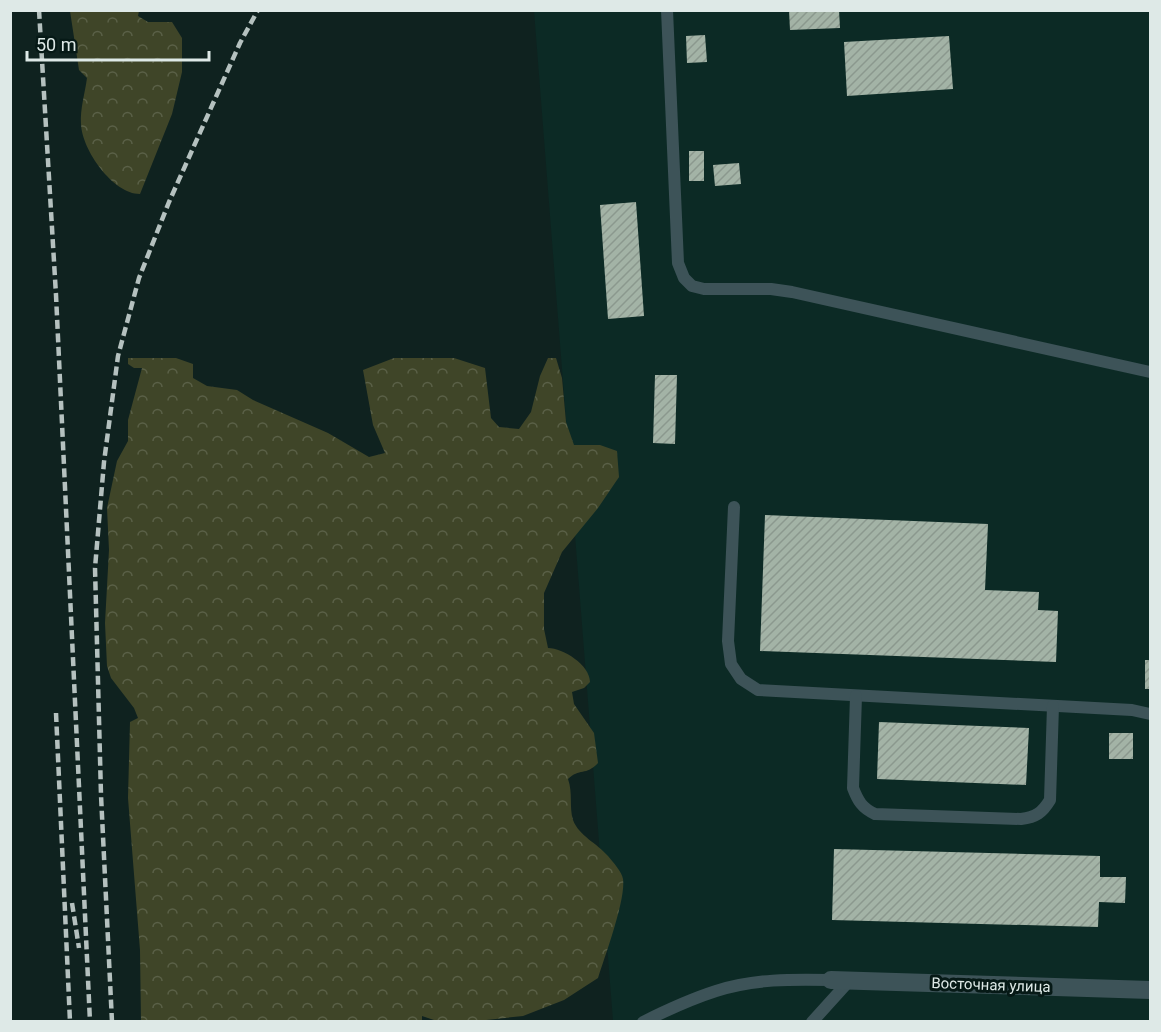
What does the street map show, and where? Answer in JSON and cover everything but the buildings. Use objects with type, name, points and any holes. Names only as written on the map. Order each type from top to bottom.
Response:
[{"type":"street","name":"Восточная улица","points":[[831,980],[1150,990]]},
{"type":"lane","points":[[667,10],[678,263],[684,278],[692,286],[704,289],[771,289],[792,292],[1150,372]]},
{"type":"lane","points":[[734,507],[728,641],[731,664],[741,679],[758,690],[1132,710],[1150,714]]},
{"type":"lane","points":[[856,696],[853,788],[864,809],[875,814],[1032,818],[1043,811],[1050,800],[1053,706]]},
{"type":"lane","points":[[643,1022],[705,995],[737,985],[788,979],[831,980]]},
{"type":"lane","points":[[812,1022],[850,980]]},
{"type":"shaded area","points":[[534,11],[1150,11],[1150,1021],[613,1021]]},
{"type":"green space","points":[[70,11],[139,11],[138,16],[148,22],[172,22],[182,38],[182,72],[172,114],[140,194],[120,187],[110,179],[93,158],[87,146],[81,118],[87,78],[79,70]]},
{"type":"green space","points":[[128,358],[176,358],[193,364],[193,378],[207,386],[237,390],[253,400],[328,433],[369,457],[385,453],[373,425],[363,370],[394,358],[454,358],[485,368],[491,418],[499,427],[519,429],[531,412],[540,376],[548,358],[556,358],[562,378],[566,422],[574,445],[600,445],[617,451],[619,477],[598,508],[562,552],[544,593],[544,629],[548,648],[561,651],[575,659],[586,670],[590,682],[584,688],[572,692],[574,704],[594,733],[598,763],[568,779],[573,820],[579,831],[604,851],[623,879],[618,913],[598,978],[564,1000],[523,1016],[467,1022],[434,1020],[422,1016],[422,1022],[141,1021],[140,950],[128,798],[130,722],[138,718],[134,708],[111,678],[107,666],[105,623],[109,550],[107,508],[117,461],[128,441],[128,420],[142,368],[134,368],[128,364]]},
{"type":"railway","points":[[39,10],[56,295],[90,1022]]},
{"type":"railway","points":[[112,1022],[101,795],[95,568],[104,462],[118,356],[139,278],[169,202],[240,43],[258,10]]},
{"type":"railway","points":[[56,713],[70,1022]]},
{"type":"railway","points":[[72,903],[79,948]]}]
